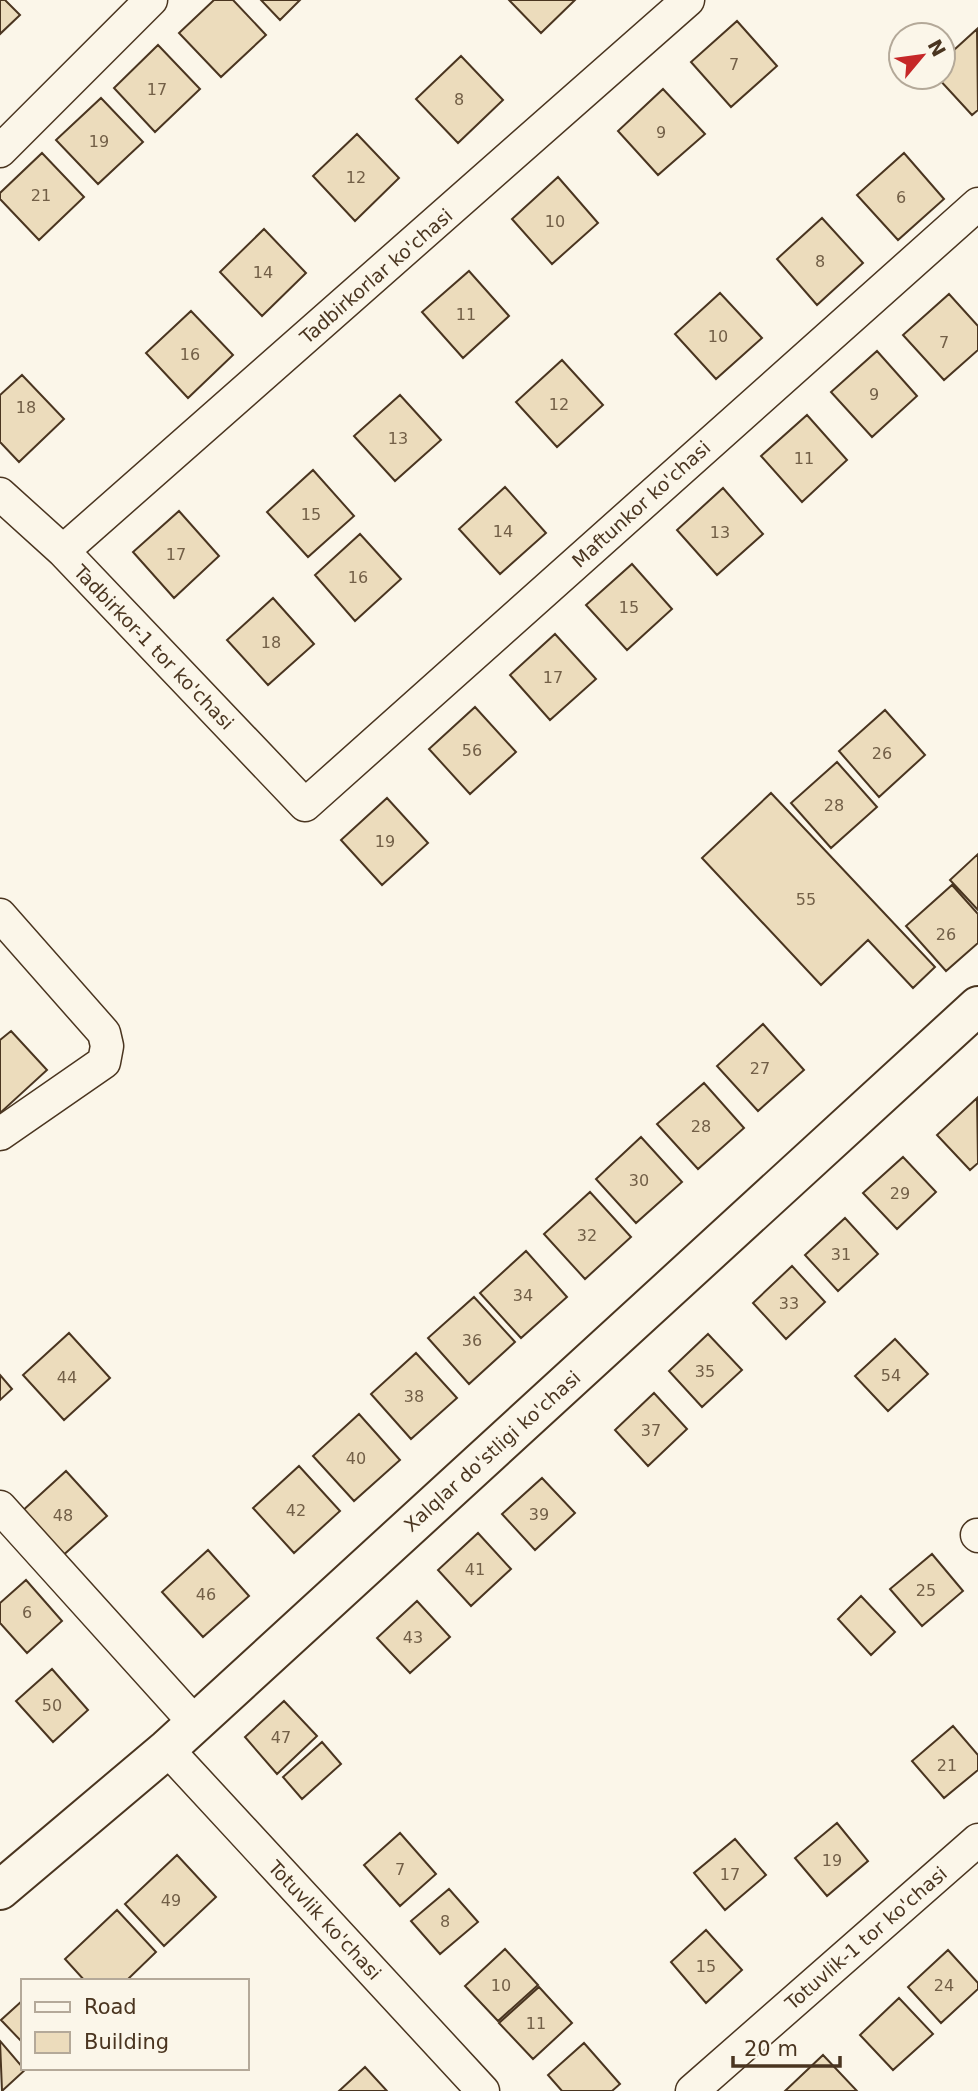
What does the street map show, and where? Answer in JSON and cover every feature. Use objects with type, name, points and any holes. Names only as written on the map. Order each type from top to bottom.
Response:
[{"type":"street","points":[[0,150],[151,0]]},
{"type":"street","name":"Tadbirkorlar ko'chasi","points":[[63,551],[688,0]]},
{"type":"street","name":"Maftunkor ko'chasi","points":[[304,805],[978,204]]},
{"type":"street","name":"Tadbirkor-1 tor ko'chasi","points":[[0,494],[63,551],[304,805]]},
{"type":"street","points":[[0,915],[104,1033],[107,1046],[104,1062],[0,1133]]},
{"type":"street","name":"Xalqlar do'stligi ko'chasi","points":[[0,1890],[167,1749],[978,1006]]},
{"type":"street","points":[[0,1507],[195,1723]]},
{"type":"street","name":"Totuvlik ko'chasi","points":[[167,1749],[483,2091]]},
{"type":"street","name":"Totuvlik-1 tor ko'chasi","points":[[692,2091],[978,1840]]},
{"type":"building","points":[[0,0],[5,0],[20,15],[0,34]]},
{"type":"building","points":[[214,0],[233,0],[266,35],[221,77],[179,33]]},
{"type":"building","points":[[261,0],[300,0],[280,20]]},
{"type":"building","points":[[509,0],[575,0],[541,33]]},
{"type":"building","points":[[737,21],[777,66],[731,107],[691,62]]},
{"type":"building","points":[[977,29],[978,110],[972,115],[950,91],[957,91],[957,47]]},
{"type":"building","points":[[158,45],[200,89],[155,132],[114,88]]},
{"type":"building","points":[[461,56],[503,100],[458,143],[416,99]]},
{"type":"building","points":[[663,89],[705,134],[658,175],[618,131]]},
{"type":"building","points":[[101,98],[143,142],[98,184],[56,140]]},
{"type":"building","points":[[357,134],[399,178],[355,221],[313,176]]},
{"type":"building","points":[[42,153],[84,197],[39,240],[0,199],[0,193]]},
{"type":"building","points":[[904,153],[944,199],[898,240],[857,195]]},
{"type":"building","points":[[558,177],[598,223],[552,264],[512,219]]},
{"type":"building","points":[[822,218],[863,263],[817,305],[777,259]]},
{"type":"building","points":[[264,229],[306,273],[262,316],[220,272]]},
{"type":"building","points":[[469,271],[509,316],[463,358],[422,312]]},
{"type":"building","points":[[720,293],[762,338],[716,379],[675,334]]},
{"type":"building","points":[[949,294],[978,326],[978,350],[944,380],[903,335]]},
{"type":"building","points":[[191,311],[233,355],[188,398],[146,353]]},
{"type":"building","points":[[877,351],[917,396],[872,437],[831,392]]},
{"type":"building","points":[[562,360],[603,405],[557,447],[516,402]]},
{"type":"building","points":[[22,375],[64,419],[19,462],[0,442],[0,395]]},
{"type":"building","points":[[400,395],[441,440],[395,481],[354,436]]},
{"type":"building","points":[[807,415],[847,460],[802,502],[761,456]]},
{"type":"building","points":[[313,470],[354,516],[308,557],[267,512]]},
{"type":"building","points":[[505,487],[546,533],[500,574],[459,529]]},
{"type":"building","points":[[723,488],[763,534],[717,575],[677,530]]},
{"type":"building","points":[[179,511],[219,556],[174,598],[133,552]]},
{"type":"building","points":[[360,534],[401,579],[355,621],[315,575]]},
{"type":"building","points":[[632,564],[672,609],[627,650],[586,605]]},
{"type":"building","points":[[273,598],[314,644],[268,685],[227,640]]},
{"type":"building","points":[[555,634],[596,679],[550,720],[510,675]]},
{"type":"building","points":[[475,707],[516,752],[470,794],[429,749]]},
{"type":"building","points":[[885,710],[925,755],[879,797],[839,751]]},
{"type":"building","points":[[837,762],[877,807],[831,848],[791,803]]},
{"type":"building","points":[[771,793],[935,967],[913,988],[868,940],[821,985],[702,858]]},
{"type":"building","points":[[387,798],[428,843],[382,885],[341,840]]},
{"type":"building","points":[[978,854],[978,910],[950,880]]},
{"type":"building","points":[[952,885],[978,914],[978,943],[946,971],[906,926]]},
{"type":"building","points":[[763,1024],[804,1070],[758,1111],[717,1066]]},
{"type":"building","points":[[11,1031],[47,1070],[0,1113],[0,1040]]},
{"type":"building","points":[[704,1083],[744,1128],[698,1169],[657,1124]]},
{"type":"building","points":[[977,1098],[978,1163],[970,1170],[937,1135]]},
{"type":"building","points":[[641,1137],[682,1182],[636,1223],[596,1179]]},
{"type":"building","points":[[903,1157],[936,1192],[897,1229],[863,1193]]},
{"type":"building","points":[[590,1192],[631,1237],[585,1279],[544,1234]]},
{"type":"building","points":[[845,1218],[878,1254],[838,1291],[805,1255]]},
{"type":"building","points":[[526,1251],[567,1297],[521,1338],[480,1293]]},
{"type":"building","points":[[792,1266],[825,1302],[786,1339],[753,1303]]},
{"type":"building","points":[[474,1297],[515,1342],[469,1384],[428,1338]]},
{"type":"building","points":[[69,1333],[110,1378],[64,1420],[23,1375]]},
{"type":"building","points":[[708,1334],[742,1370],[702,1407],[669,1371]]},
{"type":"building","points":[[895,1339],[928,1374],[888,1411],[855,1376]]},
{"type":"building","points":[[416,1353],[457,1398],[411,1439],[371,1394]]},
{"type":"building","points":[[0,1375],[12,1389],[0,1400]]},
{"type":"building","points":[[654,1393],[687,1429],[648,1466],[615,1430]]},
{"type":"building","points":[[359,1414],[400,1460],[354,1501],[313,1456]]},
{"type":"building","points":[[299,1466],[340,1511],[294,1553],[253,1508]]},
{"type":"building","points":[[66,1471],[107,1516],[60,1558],[20,1513]]},
{"type":"building","points":[[542,1478],[575,1513],[535,1550],[502,1514]]},
{"type":"building","points":[[478,1533],[511,1569],[471,1606],[438,1570]]},
{"type":"building","points":[[208,1550],[249,1596],[203,1637],[162,1592]]},
{"type":"building","points":[[932,1554],[963,1591],[922,1626],[890,1589]]},
{"type":"building","points":[[26,1580],[62,1621],[27,1653],[0,1623],[0,1603]]},
{"type":"building","points":[[861,1596],[895,1632],[871,1655],[838,1619]]},
{"type":"building","points":[[417,1601],[450,1637],[410,1673],[377,1638]]},
{"type":"building","points":[[52,1669],[88,1710],[53,1742],[16,1701]]},
{"type":"building","points":[[284,1701],[317,1736],[277,1774],[245,1737]]},
{"type":"building","points":[[953,1726],[978,1755],[978,1770],[944,1798],[912,1761]]},
{"type":"building","points":[[322,1742],[341,1764],[302,1799],[283,1777]]},
{"type":"building","points":[[837,1823],[868,1861],[827,1896],[795,1858]]},
{"type":"building","points":[[400,1833],[436,1874],[400,1906],[364,1865]]},
{"type":"building","points":[[735,1839],[766,1875],[725,1910],[694,1873]]},
{"type":"building","points":[[177,1855],[216,1897],[164,1946],[125,1904]]},
{"type":"building","points":[[449,1889],[478,1922],[440,1954],[411,1921]]},
{"type":"building","points":[[117,1910],[156,1952],[128,1979],[83,1979],[65,1959]]},
{"type":"building","points":[[706,1930],[742,1970],[706,2003],[671,1962]]},
{"type":"building","points":[[505,1949],[538,1985],[498,2021],[465,1986]]},
{"type":"building","points":[[948,1950],[978,1983],[978,1989],[941,2023],[908,1987]]},
{"type":"building","points":[[539,1987],[572,2023],[533,2059],[499,2023]]},
{"type":"building","points":[[899,1998],[933,2034],[893,2070],[860,2035]]},
{"type":"building","points":[[21,2002],[21,2041],[1,2020]]},
{"type":"building","points":[[0,2041],[21,2066],[21,2070],[25,2070],[2,2091]]},
{"type":"building","points":[[584,2043],[620,2084],[612,2091],[562,2091],[548,2075]]},
{"type":"building","points":[[823,2055],[857,2091],[785,2091]]},
{"type":"building","points":[[365,2067],[387,2091],[339,2091]]}]
